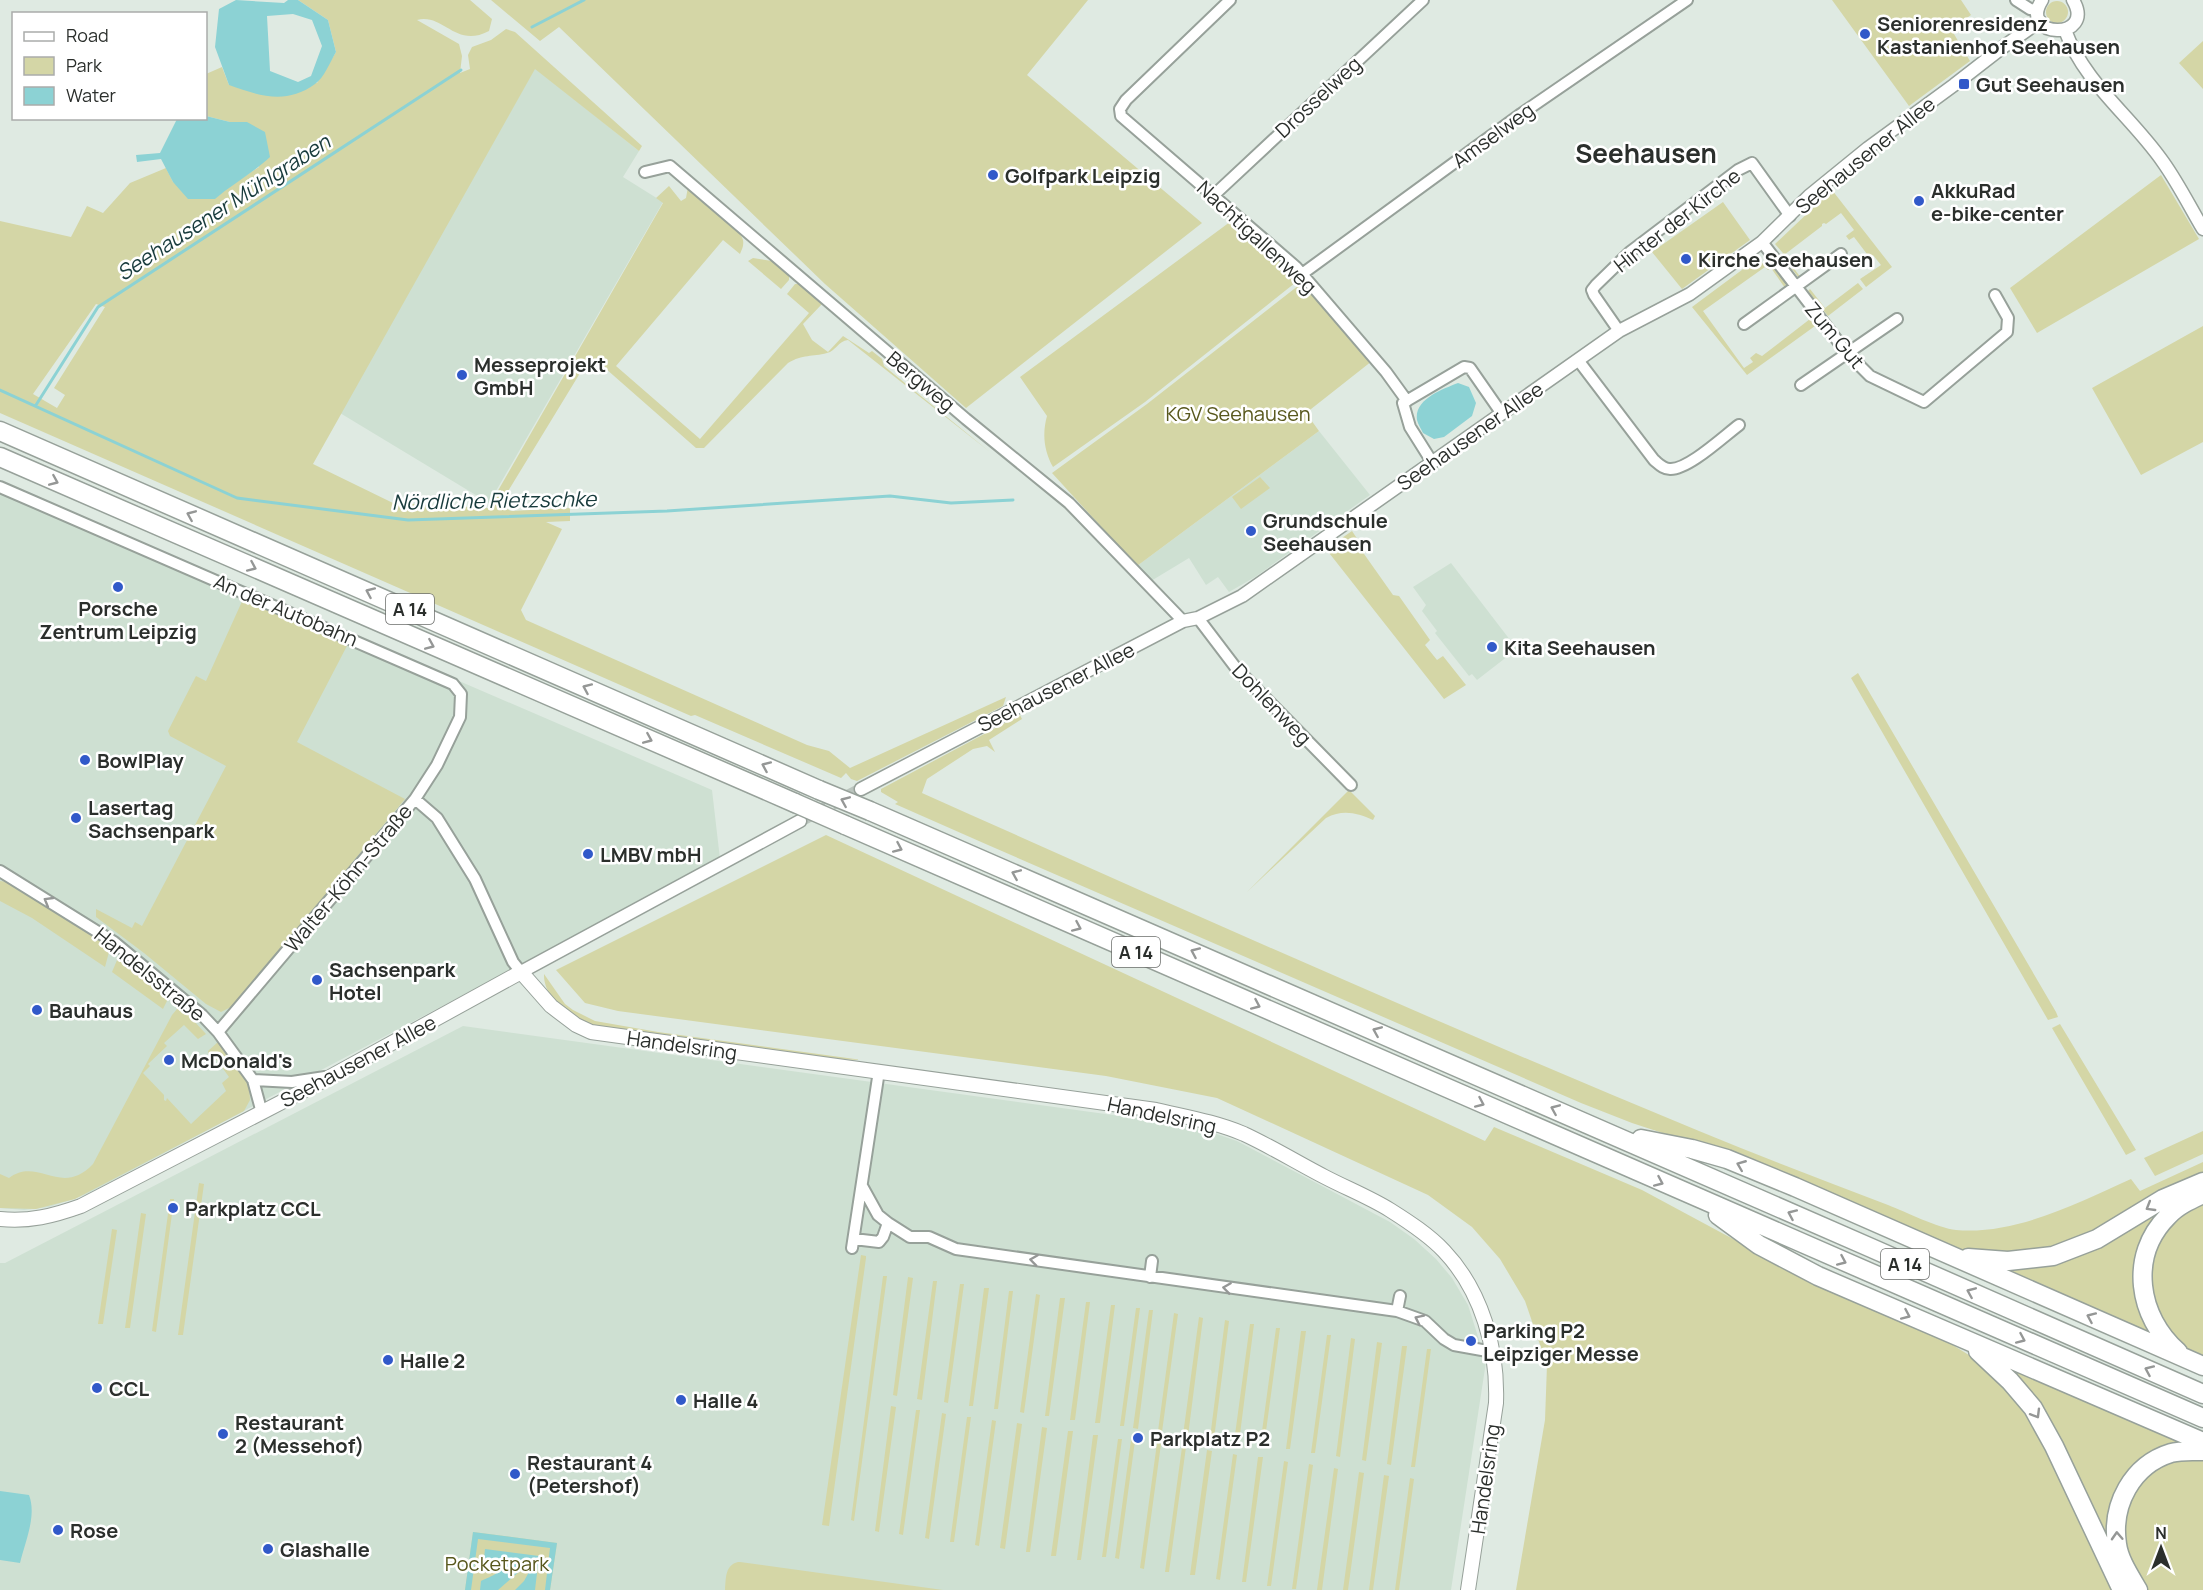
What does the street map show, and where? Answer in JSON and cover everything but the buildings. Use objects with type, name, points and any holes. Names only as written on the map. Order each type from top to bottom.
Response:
[{"type":"highway","name":"A 14","points":[[0,430],[819,790],[1609,1132],[1856,1243],[2203,1394]]},
{"type":"highway","name":"A 14","points":[[0,457],[2203,1419]]},
{"type":"highway","points":[[1609,1132],[1692,1149],[1726,1160],[2203,1366]]},
{"type":"highway","points":[[1955,1257],[2008,1261],[2053,1256],[2097,1239],[2163,1199],[2203,1182]]},
{"type":"highway","points":[[2183,1357],[2173,1348],[2148,1310],[2143,1295],[2142,1268],[2149,1244],[2159,1226],[2181,1206],[2203,1194]]},
{"type":"highway","points":[[1692,1196],[1768,1250],[1818,1276],[2203,1442]]},
{"type":"highway","points":[[1967,1341],[2010,1381],[2033,1408],[2054,1446],[2122,1590]]},
{"type":"highway","points":[[2138,1590],[2117,1546],[2117,1514],[2123,1496],[2139,1473],[2159,1457],[2180,1451],[2203,1451]]},
{"type":"main road","name":"Handelsring","points":[[521,972],[551,1006],[576,1025],[591,1032],[1156,1110],[1201,1120],[1244,1134],[1387,1208],[1444,1251],[1461,1272],[1473,1292],[1486,1324],[1493,1352],[1497,1377],[1496,1402],[1468,1590]]},
{"type":"main road","name":"Seehausener Allee","points":[[0,1219],[39,1218],[81,1206],[330,1077],[521,972]]},
{"type":"street","name":"Nachtigallenweg","points":[[1230,0],[1126,100],[1119,112],[1131,127],[1214,195],[1302,274],[1386,372],[1407,401],[1402,403],[1410,427],[1432,462]]},
{"type":"street","name":"Drosselweg","points":[[1214,195],[1423,0]]},
{"type":"street","name":"Amselweg","points":[[1302,274],[1521,114],[1687,0]]},
{"type":"street","points":[[2016,0],[2030,9],[2040,10],[2051,30],[2065,30],[2072,24],[2076,16],[2073,0]]},
{"type":"street","name":"Seehausener Allee","points":[[861,789],[1183,621],[1198,618],[1259,585],[1619,332],[1690,294],[1762,242],[1809,196],[1868,148],[2003,46],[2040,10]]},
{"type":"street","points":[[2065,30],[2080,61],[2105,95],[2163,161],[2203,229]]},
{"type":"street","name":"Hinter der Kirche","points":[[1619,332],[1592,290],[1630,252],[1738,170],[1752,163],[1790,216]]},
{"type":"street","name":"Bergweg","points":[[645,172],[670,166],[966,420],[1069,503],[1183,621]]},
{"type":"street","name":"Zum Gut","points":[[1762,242],[1847,353],[1870,376],[1924,402],[2007,332],[2008,318],[1995,295]]},
{"type":"street","points":[[1744,324],[1841,254]]},
{"type":"street","points":[[1801,385],[1897,319]]},
{"type":"street","points":[[1578,360],[1654,460],[1662,467],[1672,470],[1684,466],[1739,425]]},
{"type":"street","points":[[1407,401],[1464,367],[1470,368],[1502,414]]},
{"type":"street","name":"An der Autobahn","points":[[0,487],[453,684],[461,694],[460,717],[437,765],[415,799]]},
{"type":"street","name":"Dohlenweg","points":[[1198,618],[1236,668],[1351,785]]},
{"type":"street","name":"Walter-Köhn-Straße","points":[[218,1032],[415,799],[436,819],[470,872],[513,962],[521,972]]},
{"type":"street","name":"Seehausener Allee","points":[[521,972],[800,821]]},
{"type":"street","name":"Handelsstraße","points":[[0,871],[114,942],[194,1008],[218,1032],[253,1080],[262,1113]]},
{"type":"street","points":[[879,1071],[853,1243],[879,1242],[888,1223]]},
{"type":"street","points":[[253,1080],[292,1082],[330,1077]]},
{"type":"street","points":[[861,1185],[878,1215],[910,1237],[930,1232],[956,1249],[1397,1311],[1425,1321],[1454,1345],[1493,1352]]},
{"type":"street","points":[[1150,1277],[1152,1261]]},
{"type":"street","points":[[1397,1311],[1400,1296]]},
{"type":"shaded area","points":[[535,68],[639,151],[623,177],[663,202],[489,503],[340,413]]},
{"type":"shaded area","name":"Grundschule Seehausen","points":[[1319,431],[1370,495],[1255,577],[1229,592],[1218,577],[1206,585],[1189,558],[1151,581],[1137,566]]},
{"type":"shaded area","points":[[0,483],[712,790],[720,859],[87,1194],[49,1207],[24,1210],[0,1208]]},
{"type":"shaded area","points":[[1451,563],[1517,649],[1477,680],[1472,674],[1469,676],[1435,633],[1437,631],[1422,611],[1426,605],[1413,587]]},
{"type":"shaded area","points":[[463,1026],[1171,1123],[1205,1130],[1237,1141],[1390,1222],[1414,1239],[1452,1278],[1468,1305],[1486,1362],[1451,1590],[0,1590],[0,1263],[5,1263]]},
{"type":"green space","points":[[298,0],[470,0],[492,19],[489,31],[467,36],[458,34],[435,21],[417,20],[459,44],[462,56],[460,73],[470,69],[468,55],[472,47],[491,40],[506,29],[515,32],[642,146],[639,151],[535,69],[313,464],[393,503],[488,508],[663,203],[656,198],[669,186],[681,201],[686,198],[688,187],[735,227],[743,240],[740,254],[723,240],[616,366],[700,439],[809,313],[787,294],[795,284],[799,284],[822,304],[803,324],[812,340],[828,352],[843,336],[869,353],[872,351],[882,359],[884,366],[990,452],[848,340],[830,352],[803,357],[788,363],[704,448],[696,448],[597,361],[588,360],[502,501],[503,507],[511,511],[570,508],[570,521],[546,522],[562,529],[521,610],[526,620],[807,745],[829,751],[850,768],[1006,697],[1003,706],[857,781],[851,779],[846,773],[841,778],[695,715],[691,716],[0,413],[0,221],[71,237],[87,206],[103,213],[130,183],[166,168],[173,182],[214,199],[259,167],[247,122],[230,122],[207,116],[207,74],[222,67],[229,85],[317,83],[336,52],[328,20]],"holes":[[[96,304],[105,307],[54,388],[65,395],[57,408],[33,394]]]},
{"type":"green space","name":"Golfpark Leipzig","points":[[491,0],[1088,0],[1027,75],[1202,223],[966,408],[825,284],[559,27],[540,41]]},
{"type":"green space","points":[[1832,0],[1961,0],[1971,15],[1951,29],[1970,61],[1909,106]]},
{"type":"green space","points":[[2057,1],[2065,4],[2068,12],[2065,20],[2057,23],[2049,20],[2046,12],[2049,4]]},
{"type":"green space","points":[[2203,41],[2203,89],[2179,63]]},
{"type":"green space","points":[[2161,175],[2199,239],[2037,333],[2010,288]]},
{"type":"green space","points":[[1832,190],[1892,267],[1866,287],[1860,279],[1881,265],[1873,255],[1870,258],[1854,237],[1849,240],[1846,236],[1854,230],[1841,213],[1826,224],[1822,224],[1784,255],[1801,278],[1781,255],[1783,253],[1775,244]]},
{"type":"green space","points":[[1723,202],[1750,240],[1682,289],[1652,252]]},
{"type":"green space","name":"KGV Seehausen","points":[[1234,219],[1300,279],[1145,402],[1053,467],[1045,442],[1047,416],[1020,377]]},
{"type":"green space","points":[[753,258],[772,261],[789,274],[789,280],[781,289],[748,261]]},
{"type":"green space","points":[[1758,258],[1763,264],[1769,260],[1786,283],[1785,288],[1771,268],[1768,270],[1765,267],[1703,311],[1744,368],[1753,362],[1750,358],[1756,353],[1762,356],[1810,319],[1815,326],[1747,375],[1692,307]]},
{"type":"green space","name":"KGV Seehausen","points":[[1303,282],[1372,361],[1306,413],[1319,431],[1137,566],[1052,473],[1147,404]]},
{"type":"green space","points":[[1858,283],[1863,289],[1828,316],[1808,291],[1810,289],[1825,308]]},
{"type":"green space","points":[[2203,326],[2203,442],[2141,475],[2092,388]]},
{"type":"green space","points":[[1260,477],[1270,488],[1241,509],[1232,497]]},
{"type":"green space","points":[[1352,531],[1358,540],[1357,544],[1393,595],[1399,596],[1430,640],[1425,645],[1437,660],[1443,656],[1466,685],[1444,699],[1326,549]]},
{"type":"green space","points":[[244,597],[349,642],[297,742],[405,799],[233,1006],[221,1012],[206,1004],[96,917],[96,909],[132,928],[135,922],[142,926],[226,766],[170,736],[168,731],[196,676],[206,681]]},
{"type":"green space","points":[[1858,673],[2058,1017],[2048,1020],[1851,678]]},
{"type":"green space","points":[[1020,715],[1022,719],[989,740],[995,752],[987,746],[973,749],[927,779],[922,793],[1503,1049],[1723,1141],[1931,1223],[1956,1230],[2001,1228],[2068,1207],[2131,1179],[2140,1191],[2203,1162],[2203,1176],[2098,1234],[2055,1250],[1984,1254],[1956,1248],[1681,1139],[1581,1103],[895,804],[898,802],[881,792],[881,789]]},
{"type":"green space","points":[[1349,790],[1375,816],[1373,820],[1350,813],[1326,818],[1247,892]]},
{"type":"green space","points":[[826,835],[1485,1141],[1494,1127],[1642,1190],[1798,1274],[1938,1336],[1977,1360],[2027,1410],[2116,1590],[1516,1590],[1545,1420],[1547,1365],[1525,1301],[1500,1259],[1472,1227],[1428,1195],[1217,1098],[1106,1076],[618,1011],[585,1003],[556,970]]},
{"type":"green space","points":[[0,881],[7,882],[103,940],[109,952],[105,967],[32,918],[0,901]]},
{"type":"green space","points":[[120,953],[163,988],[167,1001],[163,1009],[112,972]]},
{"type":"green space","points":[[544,974],[565,1004],[595,1021],[862,1060],[812,1058],[594,1026],[569,1013],[554,1000],[545,983]]},
{"type":"green space","points":[[184,1008],[197,1017],[194,1021],[206,1034],[198,1039],[184,1025],[164,1043],[167,1046],[148,1064],[150,1066],[143,1073],[164,1095],[164,1100],[166,1101],[167,1098],[191,1124],[226,1091],[222,1083],[229,1077],[216,1059],[210,1063],[208,1051],[218,1042],[249,1082],[250,1100],[244,1111],[75,1199],[36,1209],[0,1208],[0,1174],[9,1178],[20,1172],[30,1171],[60,1178],[70,1177],[81,1173],[93,1164],[172,1015],[177,1009]]},
{"type":"green space","points":[[2060,1024],[2136,1150],[2126,1155],[2052,1028]]},
{"type":"green space","points":[[2203,1131],[2203,1154],[2155,1176],[2144,1158]]},
{"type":"green space","points":[[199,1183],[204,1184],[183,1335],[178,1335]]},
{"type":"green space","points":[[170,1199],[174,1199],[156,1332],[152,1331]]},
{"type":"green space","points":[[2203,1200],[2203,1355],[2184,1347],[2171,1335],[2153,1308],[2148,1262],[2170,1221]]},
{"type":"green space","points":[[2171,1203],[2155,1222],[2148,1322],[2152,1337],[1990,1264],[2008,1266]]},
{"type":"green space","points":[[141,1213],[146,1214],[130,1328],[125,1328]]},
{"type":"green space","points":[[112,1229],[117,1230],[103,1324],[98,1324]]},
{"type":"green space","points":[[861,1255],[866,1258],[829,1526],[822,1525]]},
{"type":"green space","points":[[883,1276],[887,1276],[854,1521],[851,1520]]},
{"type":"green space","points":[[908,1277],[913,1278],[897,1396],[893,1395]]},
{"type":"green space","points":[[933,1281],[937,1281],[922,1400],[917,1399]]},
{"type":"green space","points":[[960,1284],[964,1284],[948,1403],[944,1402]]},
{"type":"green space","points":[[984,1288],[989,1288],[973,1406],[969,1406]]},
{"type":"green space","points":[[1009,1291],[1013,1291],[998,1409],[994,1409]]},
{"type":"green space","points":[[1036,1294],[1040,1295],[1024,1413],[1020,1412]]},
{"type":"green space","points":[[1060,1298],[1065,1298],[1049,1416],[1045,1416]]},
{"type":"green space","points":[[1086,1302],[1090,1302],[1075,1420],[1070,1420]]},
{"type":"green space","points":[[1111,1305],[1115,1305],[1100,1423],[1095,1423]]},
{"type":"green space","points":[[1136,1308],[1140,1308],[1124,1426],[1120,1426]]},
{"type":"green space","points":[[1149,1310],[1153,1310],[1138,1429],[1133,1428]]},
{"type":"green space","points":[[1174,1313],[1178,1314],[1162,1432],[1158,1431]]},
{"type":"green space","points":[[1199,1317],[1203,1318],[1188,1436],[1183,1435]]},
{"type":"green space","points":[[1225,1320],[1229,1321],[1214,1439],[1210,1438]]},
{"type":"green space","points":[[1250,1324],[1254,1324],[1239,1442],[1234,1442]]},
{"type":"green space","points":[[1276,1328],[1280,1328],[1264,1446],[1260,1446]]},
{"type":"green space","points":[[1301,1331],[1306,1331],[1290,1449],[1286,1449]]},
{"type":"green space","points":[[1327,1335],[1331,1335],[1315,1453],[1311,1453]]},
{"type":"green space","points":[[1351,1338],[1355,1339],[1340,1457],[1336,1456]]},
{"type":"green space","points":[[1377,1342],[1382,1343],[1366,1461],[1362,1460]]},
{"type":"green space","points":[[1402,1346],[1407,1346],[1391,1465],[1387,1464]]},
{"type":"green space","points":[[1427,1349],[1431,1349],[1415,1467],[1411,1467]]},
{"type":"green space","points":[[1998,1359],[2191,1444],[2132,1473],[2115,1554]]},
{"type":"green space","points":[[891,1406],[896,1407],[879,1532],[875,1531]]},
{"type":"green space","points":[[916,1410],[920,1410],[903,1535],[899,1534]]},
{"type":"green space","points":[[942,1413],[946,1414],[929,1539],[925,1538]]},
{"type":"green space","points":[[967,1417],[971,1417],[954,1542],[950,1542]]},
{"type":"green space","points":[[992,1420],[996,1421],[979,1546],[975,1545]]},
{"type":"green space","points":[[1017,1423],[1022,1424],[1005,1549],[1000,1548]]},
{"type":"green space","points":[[1042,1427],[1047,1428],[1030,1552],[1026,1552]]},
{"type":"green space","points":[[1068,1431],[1073,1431],[1056,1556],[1051,1556]]},
{"type":"green space","points":[[1093,1435],[1098,1435],[1081,1560],[1077,1560]]},
{"type":"green space","points":[[1118,1439],[1122,1439],[1106,1557],[1102,1557]]},
{"type":"green space","points":[[1131,1440],[1135,1441],[1119,1559],[1115,1558]]},
{"type":"green space","points":[[1157,1443],[1161,1444],[1144,1569],[1140,1568]]},
{"type":"green space","points":[[1182,1447],[1186,1447],[1169,1572],[1165,1572]]},
{"type":"green space","points":[[1207,1450],[1212,1451],[1195,1575],[1190,1575]]},
{"type":"green space","points":[[1233,1454],[1237,1455],[1220,1580],[1216,1579]]},
{"type":"green space","points":[[2203,1456],[2203,1590],[2142,1590],[2128,1562],[2121,1518],[2142,1477],[2168,1460]]},
{"type":"green space","points":[[1258,1457],[1263,1457],[1246,1582],[1242,1582]]},
{"type":"green space","points":[[1284,1461],[1288,1462],[1271,1586],[1267,1586]]},
{"type":"green space","points":[[1309,1464],[1313,1465],[1296,1589],[1292,1589]]},
{"type":"green space","points":[[1334,1468],[1338,1469],[1322,1590],[1317,1590]]},
{"type":"green space","points":[[1359,1472],[1364,1473],[1348,1590],[1343,1590]]},
{"type":"green space","points":[[1384,1475],[1389,1476],[1373,1590],[1369,1590]]},
{"type":"green space","points":[[1410,1478],[1414,1479],[1399,1590],[1395,1590]]},
{"type":"green space","name":"Pocketpark","points":[[473,1532],[557,1543],[550,1590],[465,1590]]},
{"type":"green space","points":[[738,1562],[943,1590],[725,1590],[728,1569]]},
{"type":"water","points":[[236,0],[284,3],[288,0],[298,0],[328,20],[336,52],[318,81],[294,95],[262,95],[229,85],[215,47],[219,9]],"holes":[[[293,14],[312,20],[322,46],[311,76],[298,82],[270,71],[267,16]]]},
{"type":"water","points":[[207,116],[230,122],[247,122],[265,132],[270,157],[215,199],[188,199],[173,182],[161,159],[137,162],[136,155],[160,153],[176,120],[207,120]]},
{"type":"water","points":[[1458,383],[1469,387],[1476,403],[1472,416],[1444,437],[1434,439],[1423,433],[1417,420],[1420,406],[1431,396]]},
{"type":"water","points":[[0,1491],[29,1495],[31,1520],[20,1563],[0,1560]]},
{"type":"water","points":[[473,1532],[557,1543],[550,1590],[545,1590],[550,1548],[478,1539],[471,1590],[465,1590]]},
{"type":"water","points":[[485,1549],[539,1556],[535,1590],[515,1590],[524,1581],[529,1572],[527,1569],[521,1570],[498,1590],[480,1590],[481,1581],[498,1573],[503,1565],[499,1563],[483,1568]]},
{"type":"waterway","name":"Seehausener Mühlgraben","points":[[532,27],[584,0]]},
{"type":"waterway","name":"Seehausener Mühlgraben","points":[[36,405],[98,307],[461,70]]},
{"type":"waterway","name":"Nördliche Rietzschke","points":[[0,390],[237,498],[408,520],[667,511],[890,496],[951,503],[1013,500]]},
{"type":"tunnel","points":[[800,821],[861,789]]},
{"type":"place","name":"Seniorenresidenz Kastanienhof Seehausen","points":[[1865,34]]},
{"type":"place","name":"Gut Seehausen","points":[[1964,84]]},
{"type":"place","name":"Golfpark Leipzig","points":[[993,175]]},
{"type":"place","name":"AkkuRad e-bike-center","points":[[1919,201]]},
{"type":"place","name":"Kirche Seehausen","points":[[1686,259]]},
{"type":"place","name":"Messeprojekt GmbH","points":[[462,375]]},
{"type":"place","name":"Grundschule Seehausen","points":[[1251,531]]},
{"type":"place","name":"Porsche Zentrum Leipzig","points":[[118,587]]},
{"type":"place","name":"Kita Seehausen","points":[[1492,647]]},
{"type":"place","name":"BowlPlay","points":[[85,760]]},
{"type":"place","name":"Lasertag Sachsenpark","points":[[76,818]]},
{"type":"place","name":"LMBV mbH","points":[[588,854]]},
{"type":"place","name":"Sachsenpark Hotel","points":[[317,980]]},
{"type":"place","name":"Bauhaus","points":[[37,1010]]},
{"type":"place","name":"McDonald's","points":[[169,1060]]},
{"type":"place","name":"Parkplatz CCL","points":[[173,1208]]},
{"type":"place","name":"Parking P2 Leipziger Messe","points":[[1471,1341]]},
{"type":"place","name":"Halle 2","points":[[388,1360]]},
{"type":"place","name":"CCL","points":[[97,1388]]},
{"type":"place","name":"Halle 4","points":[[681,1400]]},
{"type":"place","name":"Restaurant 2 (Messehof)","points":[[223,1434]]},
{"type":"place","name":"Parkplatz P2","points":[[1138,1438]]},
{"type":"place","name":"Restaurant 4 (Petershof)","points":[[515,1474]]},
{"type":"place","name":"Rose","points":[[58,1530]]},
{"type":"place","name":"Glashalle","points":[[268,1549]]},
{"type":"district","name":"Seehausen","points":[[1646,153]]}]
